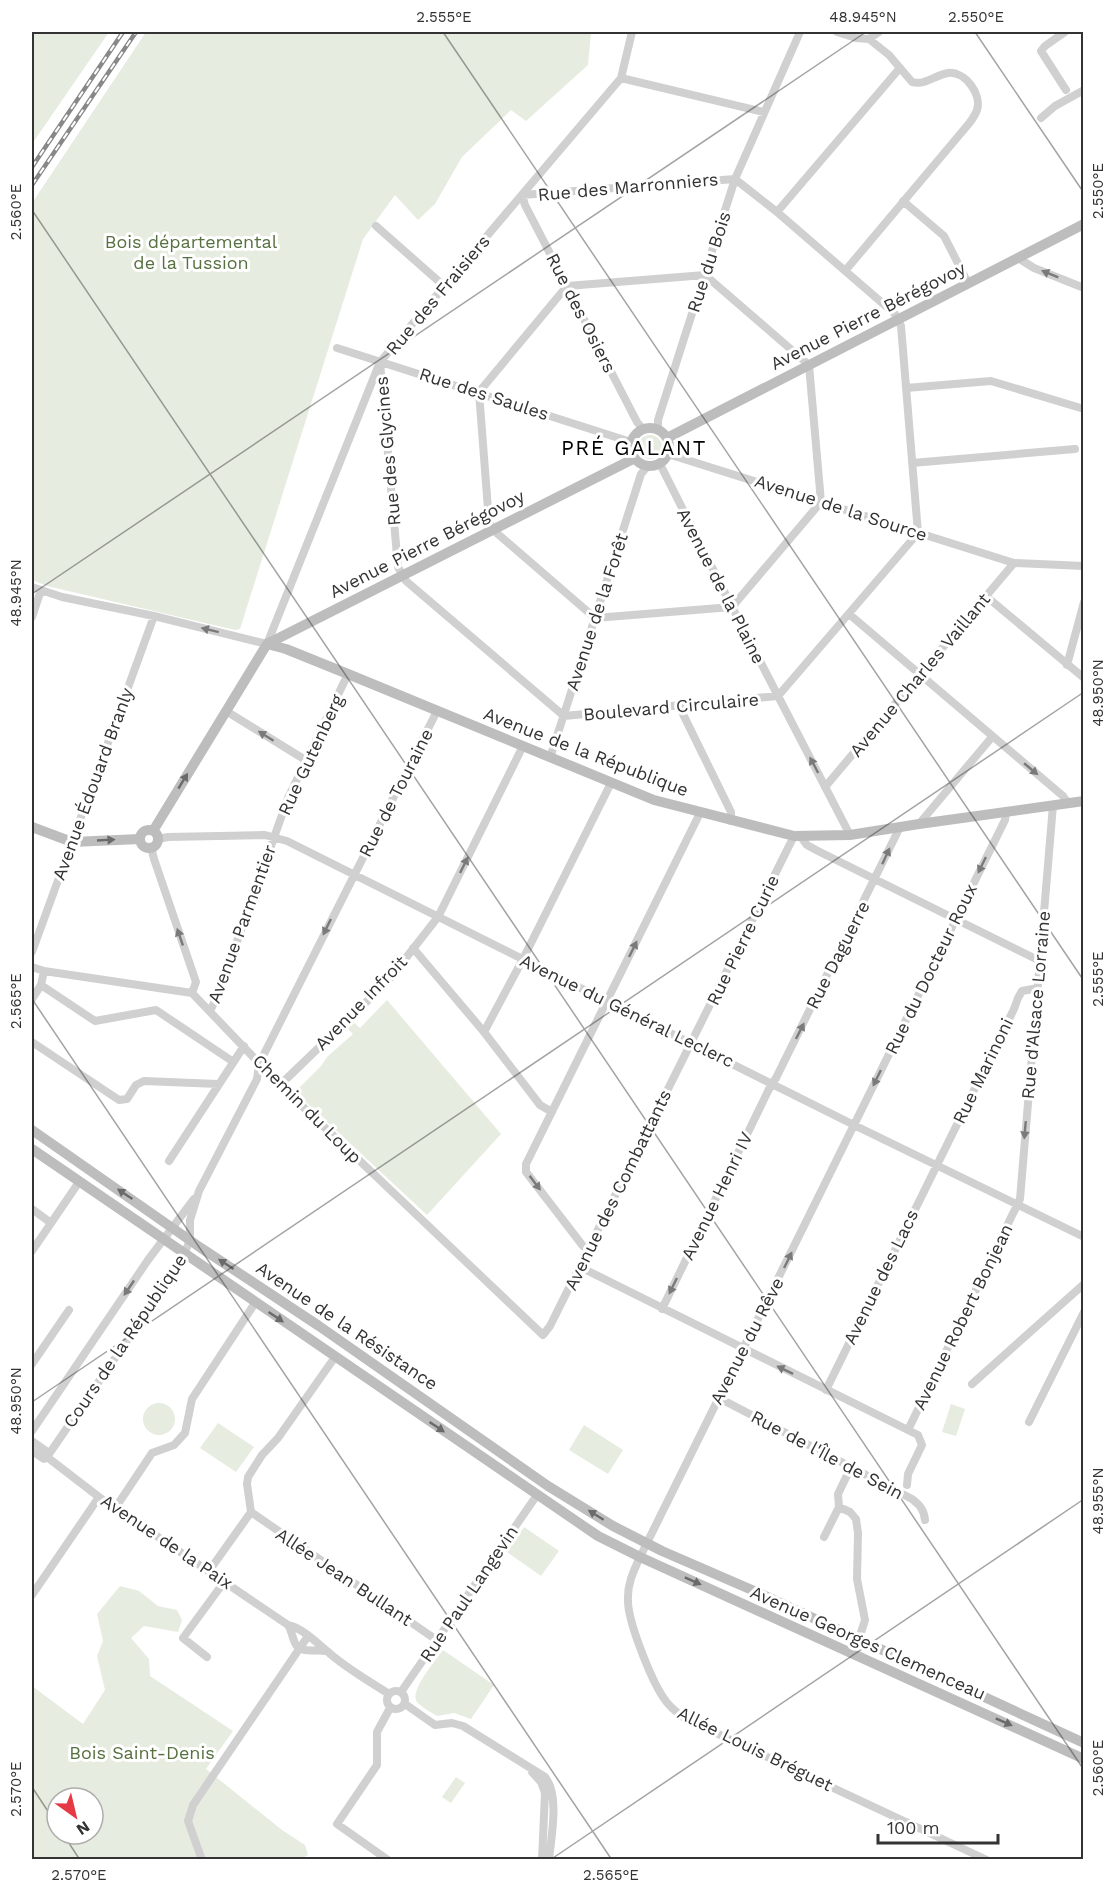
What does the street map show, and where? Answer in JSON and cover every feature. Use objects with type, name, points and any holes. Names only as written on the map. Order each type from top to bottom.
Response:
[{"type":"main road","name":"Avenue Pierre Bérégovoy","points":[[667,438],[1083,224]]},
{"type":"main road","points":[[643,429],[658,430],[667,438],[668,454],[660,464],[647,467],[637,463],[633,459],[630,447],[633,436],[643,429]]},
{"type":"main road","name":"Avenue Pierre Bérégovoy","points":[[267,644],[633,459]]},
{"type":"main road","points":[[292,651],[295,630]]},
{"type":"main road","points":[[32,827],[72,842],[140,839],[144,831],[154,839],[226,711],[267,644]]},
{"type":"main road","name":"Avenue de la République","points":[[267,644],[292,651],[654,800],[797,837],[850,835],[1083,801]]},
{"type":"main road","name":"Avenue de la Résistance","points":[[32,1130],[328,1332],[548,1486],[613,1526],[647,1543]]},
{"type":"main road","name":"Avenue de la Résistance","points":[[32,1149],[537,1495],[598,1536],[639,1557]]},
{"type":"main road","name":"Avenue Georges Clemenceau","points":[[647,1543],[1083,1743]]},
{"type":"main road","name":"Avenue Georges Clemenceau","points":[[639,1557],[1083,1759]]},
{"type":"street","points":[[632,32],[621,78],[764,112]]},
{"type":"street","name":"Rue du Bois","points":[[658,430],[658,420],[735,180],[800,32]]},
{"type":"street","points":[[837,32],[856,38],[869,39],[890,55],[908,80],[916,83],[948,73],[959,75],[968,82],[976,94],[978,106],[974,117],[845,271]]},
{"type":"street","points":[[869,39],[879,32]]},
{"type":"street","points":[[1065,32],[1041,51],[1066,90]]},
{"type":"street","points":[[777,212],[899,69]]},
{"type":"street","name":"Rue des Fraisiers","points":[[267,644],[380,362],[621,78]]},
{"type":"street","points":[[1041,118],[1055,106],[1083,90]]},
{"type":"street","name":"Rue des Marronniers","points":[[522,195],[735,180],[777,212],[899,319]]},
{"type":"street","name":"Rue des Osiers","points":[[522,195],[525,206],[637,422],[643,429]]},
{"type":"street","points":[[903,201],[944,236],[968,283]]},
{"type":"street","points":[[376,226],[444,286]]},
{"type":"street","points":[[1018,258],[1034,268],[1083,288]]},
{"type":"street","points":[[705,275],[809,365],[821,502],[732,607],[595,618],[492,529],[489,522],[479,392],[567,286],[705,275]]},
{"type":"street","points":[[899,319],[918,533]]},
{"type":"street","name":"Rue des Saules","points":[[337,348],[631,442]]},
{"type":"street","name":"Rue des Glycines","points":[[380,362],[398,567],[402,575]]},
{"type":"street","points":[[906,388],[991,381],[1083,409]]},
{"type":"street","points":[[912,463],[1075,449]]},
{"type":"street","name":"Avenue de la Source","points":[[668,454],[1014,563],[1083,566]]},
{"type":"street","name":"Avenue de la Plaine","points":[[660,464],[850,835]]},
{"type":"street","name":"Avenue de la Forêt","points":[[550,758],[641,474],[647,467]]},
{"type":"street","name":"Boulevard Circulaire","points":[[402,575],[406,581],[564,716],[778,696],[918,533]]},
{"type":"street","name":"Avenue Charles Vaillant","points":[[825,787],[1014,563]]},
{"type":"street","points":[[32,587],[62,597],[154,615],[267,644]]},
{"type":"street","points":[[32,616],[41,590]]},
{"type":"street","points":[[987,597],[1083,678]]},
{"type":"street","points":[[1068,665],[1083,602]]},
{"type":"street","points":[[849,614],[1068,803]]},
{"type":"street","name":"Avenue Édouard Branly","points":[[32,952],[154,615]]},
{"type":"street","name":"Rue Gutenberg","points":[[274,837],[288,798],[348,674]]},
{"type":"street","points":[[679,706],[731,812],[731,821]]},
{"type":"street","points":[[226,711],[307,761]]},
{"type":"street","name":"Rue de Touraine","points":[[259,1064],[437,711]]},
{"type":"street","points":[[919,824],[992,737]]},
{"type":"street","name":"Avenue Infroit","points":[[280,1086],[387,982],[438,917],[523,747]]},
{"type":"street","points":[[484,1032],[611,783]]},
{"type":"street","name":"Rue d'Alsace Lorraine","points":[[1018,1204],[1053,805]]},
{"type":"street","name":"Rue du Docteur Roux","points":[[854,1125],[1005,820],[1006,812]]},
{"type":"street","points":[[588,1249],[583,1246],[526,1172],[526,1164],[700,813]]},
{"type":"street","name":"Rue Daguerre","points":[[773,1083],[900,827]]},
{"type":"street","name":"Avenue du Général Leclerc","points":[[154,839],[265,835],[287,841],[1083,1237]]},
{"type":"street","name":"Avenue Parmentier","points":[[210,1011],[218,995],[274,837]]},
{"type":"street","points":[[797,837],[816,850],[1040,962]]},
{"type":"street","name":"Rue Pierre Curie","points":[[691,1043],[797,837]]},
{"type":"street","points":[[32,967],[44,971],[192,993],[196,982],[154,859],[154,839]]},
{"type":"street","points":[[413,948],[484,1032],[540,1105],[552,1112]]},
{"type":"street","points":[[32,999],[41,985],[44,971]]},
{"type":"street","points":[[41,985],[95,1021],[156,1010],[232,1061]]},
{"type":"street","name":"Rue Marinoni","points":[[937,1164],[1017,998],[1022,991],[1038,988]]},
{"type":"street","name":"Chemin du Loup","points":[[192,993],[280,1086],[543,1335]]},
{"type":"street","points":[[32,1042],[119,1100],[127,1099],[136,1085],[144,1081],[218,1084]]},
{"type":"street","name":"Avenue des Combattants","points":[[543,1335],[580,1268],[691,1043]]},
{"type":"street","points":[[169,1161],[232,1061],[244,1046]]},
{"type":"street","name":"Cours de la République","points":[[48,1455],[185,1254],[190,1240],[190,1220],[200,1191],[257,1079],[259,1064]]},
{"type":"street","name":"Avenue Henri IV","points":[[662,1309],[773,1083]]},
{"type":"street","name":"Avenue du Rêve","points":[[639,1557],[854,1125]]},
{"type":"street","name":"Avenue des Lacs","points":[[826,1390],[937,1164]]},
{"type":"street","points":[[32,1251],[79,1182]]},
{"type":"street","name":"Cours de la République","points":[[32,1431],[163,1240],[200,1191]]},
{"type":"street","name":"Avenue Robert Bonjean","points":[[908,1430],[1018,1204]]},
{"type":"street","points":[[32,1209],[51,1222]]},
{"type":"street","points":[[580,1268],[918,1435],[922,1444],[908,1473],[906,1485]]},
{"type":"street","points":[[972,1384],[1083,1284]]},
{"type":"street","points":[[116,1507],[152,1453],[174,1445],[185,1433],[192,1399],[255,1303]]},
{"type":"street","points":[[32,1364],[69,1310]]},
{"type":"street","points":[[1029,1422],[1083,1312]]},
{"type":"street","points":[[209,1571],[251,1512],[246,1484],[248,1477],[335,1357]]},
{"type":"street","name":"Rue de l'Île de Sein","points":[[719,1398],[912,1499],[920,1505],[925,1520]]},
{"type":"street","name":"Avenue de la Paix","points":[[32,1441],[99,1497],[288,1625],[292,1630],[295,1645],[300,1649],[326,1651]]},
{"type":"street","name":"Avenue de la Paix","points":[[32,1451],[44,1459],[48,1455]]},
{"type":"street","points":[[824,1537],[838,1507],[838,1494],[851,1467]]},
{"type":"street","name":"Rue Paul Langevin","points":[[401,1692],[537,1495]]},
{"type":"street","points":[[32,1595],[99,1497]]},
{"type":"street","points":[[838,1507],[850,1512],[856,1519],[857,1579],[865,1620],[859,1640]]},
{"type":"street","name":"Allée Jean Bullant","points":[[251,1512],[438,1641]]},
{"type":"street","name":"Allée Louis Bréguet","points":[[639,1557],[629,1582],[628,1609],[656,1685],[676,1712],[686,1719],[987,1860]]},
{"type":"street","points":[[207,1657],[183,1638],[224,1582]]},
{"type":"street","name":"Avenue de la Paix","points":[[288,1625],[322,1645],[326,1651],[389,1694]]},
{"type":"street","points":[[202,1860],[188,1821],[193,1805],[308,1636]]},
{"type":"street","points":[[393,1691],[401,1692],[405,1704],[400,1709],[390,1708],[386,1699],[389,1694],[393,1691]]},
{"type":"street","points":[[405,1704],[435,1725],[452,1723],[463,1726],[545,1777],[552,1789],[553,1797],[549,1860]]},
{"type":"street","points":[[388,1860],[337,1824],[377,1765],[377,1732],[390,1708]]},
{"type":"street","points":[[519,1761],[538,1778],[544,1790],[542,1860]]},
{"type":"green space","points":[[32,32],[109,32],[32,144]]},
{"type":"green space","name":"Bois départemental de la Tussion","points":[[146,32],[591,32],[588,65],[526,121],[511,110],[462,157],[435,204],[418,220],[395,195],[363,239],[240,629],[235,630],[47,586],[32,580],[32,203]]},
{"type":"green space","points":[[650,435],[659,438],[662,447],[659,456],[650,459],[641,456],[638,447],[641,438]]},
{"type":"green space","points":[[387,1000],[501,1134],[427,1215],[295,1092],[327,1057],[353,1034],[347,1028],[352,1021],[360,1028]]},
{"type":"green space","points":[[159,1403],[171,1407],[175,1419],[171,1431],[159,1435],[147,1431],[143,1419],[147,1407]]},
{"type":"green space","points":[[951,1404],[965,1409],[956,1436],[942,1432]]},
{"type":"green space","points":[[218,1423],[254,1447],[236,1472],[200,1448]]},
{"type":"green space","points":[[584,1425],[623,1450],[608,1474],[569,1450]]},
{"type":"green space","points":[[524,1527],[559,1551],[541,1576],[507,1552]]},
{"type":"green space","name":"Bois Saint-Denis","points":[[120,1586],[139,1591],[158,1606],[177,1610],[182,1620],[178,1632],[144,1626],[131,1638],[149,1659],[150,1676],[233,1731],[206,1769],[282,1830],[305,1845],[308,1855],[299,1860],[32,1859],[32,1686],[83,1724],[105,1690],[97,1656],[103,1641],[97,1614]]},
{"type":"green space","points":[[443,1650],[494,1685],[471,1719],[454,1713],[437,1716],[417,1702],[420,1683]]},
{"type":"green space","points":[[456,1777],[465,1783],[451,1803],[442,1797]]},
{"type":"railway","points":[[32,167],[123,32]]},
{"type":"railway","points":[[32,185],[136,32]]},
{"type":"district","name":"PRÉ GALANT","points":[[634,448]]}]
